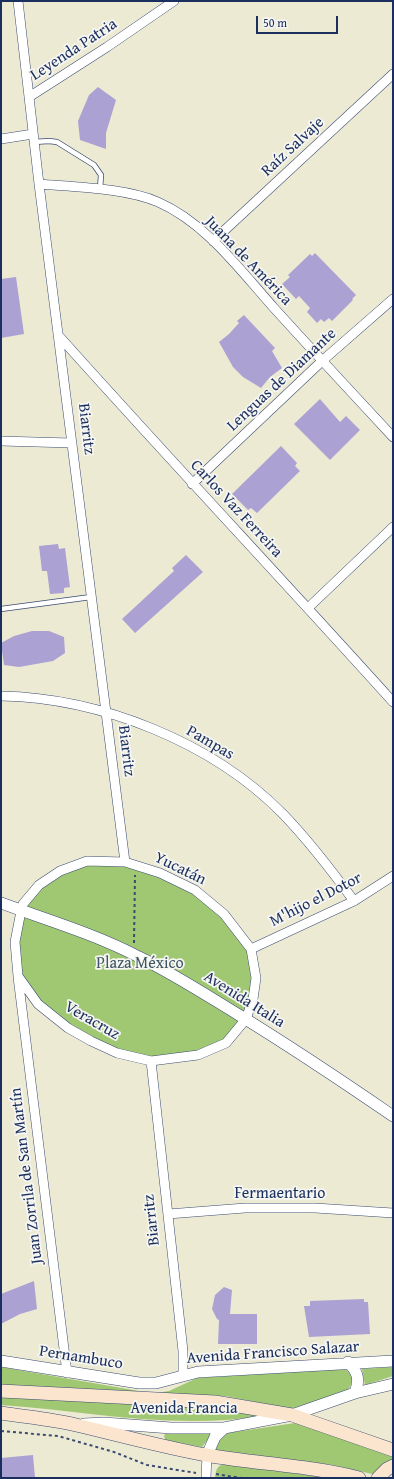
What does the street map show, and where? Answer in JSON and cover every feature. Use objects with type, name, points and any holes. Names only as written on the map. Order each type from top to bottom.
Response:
[{"type":"main road","points":[[1,1391],[215,1402],[292,1415],[393,1450]]},
{"type":"main road","points":[[1,1413],[75,1425],[104,1433],[206,1455],[304,1467],[336,1472],[359,1478]]},
{"type":"main road","points":[[378,1478],[387,1469],[393,1466]]},
{"type":"street","name":"Biarritz","points":[[18,1],[33,138],[125,862]]},
{"type":"street","name":"Leyenda Patria","points":[[28,97],[106,47],[173,1]]},
{"type":"street","name":"Raíz Salvaje","points":[[213,241],[393,74]]},
{"type":"street","points":[[1,139],[33,138]]},
{"type":"street","name":"Juana de América","points":[[39,184],[100,189],[157,201],[173,209],[213,241],[393,437]]},
{"type":"street","name":"Lenguas de Diamante","points":[[192,484],[322,361],[393,299]]},
{"type":"street","name":"Carlos Vaz Ferreira","points":[[58,335],[192,484],[308,608],[393,702]]},
{"type":"street","points":[[1,441],[71,442]]},
{"type":"street","points":[[308,608],[393,527]]},
{"type":"street","name":"Pampas","points":[[1,696],[29,697],[105,712],[141,723],[179,741],[215,761],[252,788],[282,813],[310,843],[354,901]]},
{"type":"street","name":"Yucatán","points":[[21,910],[39,885],[60,871],[87,861],[125,862],[160,873],[195,890],[224,914],[252,949]]},
{"type":"street","name":"M'hijo el Dotor","points":[[252,949],[354,901],[393,876]]},
{"type":"street","name":"Avenida Italia","points":[[1,903],[90,935],[139,957],[194,987],[246,1019],[393,1116]]},
{"type":"street","points":[[18,976],[16,942],[21,910]]},
{"type":"street","points":[[246,1019],[253,1000],[256,978],[252,949]]},
{"type":"street","name":"Veracruz","points":[[18,976],[38,1004],[68,1028],[117,1053],[151,1061],[198,1055],[226,1043],[246,1019]]},
{"type":"street","name":"Juan Zorrila de San Martín","points":[[18,976],[67,1373]]},
{"type":"street","name":"Biarritz","points":[[151,1061],[183,1351],[183,1375]]},
{"type":"street","name":"Fermaentario","points":[[168,1214],[245,1208],[315,1208],[393,1213]]},
{"type":"street","name":"Pernambuco","points":[[1,1361],[67,1373],[139,1383],[156,1383]]},
{"type":"street","name":"Avenida Francisco Salazar","points":[[156,1383],[183,1375],[348,1362],[393,1361]]},
{"type":"street","points":[[348,1362],[355,1369],[358,1375],[358,1384],[355,1393]]},
{"type":"street","points":[[292,1415],[355,1393],[393,1384]]},
{"type":"street","name":"Avenida Francia","points":[[75,1425],[104,1423],[140,1427],[224,1428],[292,1415]]},
{"type":"street","points":[[206,1475],[206,1455],[215,1437],[224,1428]]},
{"type":"lane","points":[[33,138],[57,142],[94,165],[101,175],[100,189]]},
{"type":"lane","points":[[1,609],[91,597]]},
{"type":"path","points":[[135,865],[134,944],[142,948],[139,957]]},
{"type":"path","points":[[1,1431],[58,1436],[114,1452],[147,1465],[192,1474],[241,1478]]},
{"type":"green space","name":"Plaza México","points":[[87,861],[125,862],[195,890],[251,949],[253,999],[226,1043],[198,1055],[151,1061],[91,1041],[38,1004],[18,976],[21,911],[39,885]]},
{"type":"green space","points":[[1,1367],[139,1391],[140,1392],[1,1385]]},
{"type":"green space","points":[[393,1367],[393,1376],[365,1385],[362,1369]]},
{"type":"green space","points":[[344,1369],[350,1373],[352,1378],[351,1385],[347,1391],[291,1409],[225,1396],[156,1393],[169,1391],[197,1378]]},
{"type":"green space","points":[[1,1397],[184,1406],[242,1411],[266,1415],[200,1421],[134,1418],[1,1405]]},
{"type":"green space","points":[[295,1423],[393,1456],[393,1461],[372,1474],[333,1465],[214,1450],[220,1439],[228,1433]]},
{"type":"green space","points":[[165,1434],[212,1434],[202,1447],[166,1440],[164,1437]]},
{"type":"green space","points":[[224,1464],[331,1478],[215,1478],[218,1467]]},
{"type":"building","points":[[98,87],[116,100],[106,133],[106,149],[80,140],[78,121],[89,95]]},
{"type":"building","points":[[315,253],[356,295],[332,321],[329,318],[324,322],[321,319],[317,323],[307,312],[310,308],[299,296],[296,299],[282,284],[290,277],[288,275],[310,254],[312,256]]},
{"type":"building","points":[[16,277],[24,334],[1,338],[1,279]]},
{"type":"building","points":[[244,315],[275,348],[272,351],[282,368],[270,377],[261,388],[243,377],[233,367],[219,342],[229,334],[239,323],[237,321]]},
{"type":"building","points":[[320,399],[340,422],[346,416],[360,430],[330,460],[294,424]]},
{"type":"building","points":[[281,446],[297,463],[295,466],[300,471],[257,513],[251,508],[248,510],[232,494]]},
{"type":"building","points":[[58,544],[59,549],[65,548],[70,587],[64,588],[64,593],[50,594],[47,571],[42,571],[39,546]]},
{"type":"building","points":[[186,555],[203,572],[135,633],[122,619],[174,571],[172,568]]},
{"type":"building","points":[[32,631],[49,631],[64,637],[65,653],[53,661],[19,667],[4,665],[1,643],[14,636]]},
{"type":"building","points":[[34,1281],[37,1309],[20,1314],[1,1324],[1,1294]]},
{"type":"building","points":[[224,1287],[232,1290],[230,1314],[257,1314],[257,1344],[218,1344],[219,1320],[212,1309],[215,1295]]},
{"type":"building","points":[[364,1299],[364,1302],[368,1302],[370,1334],[309,1337],[304,1306],[310,1306],[310,1301]]},
{"type":"building","points":[[33,1455],[35,1478],[1,1478],[1,1458]]}]
